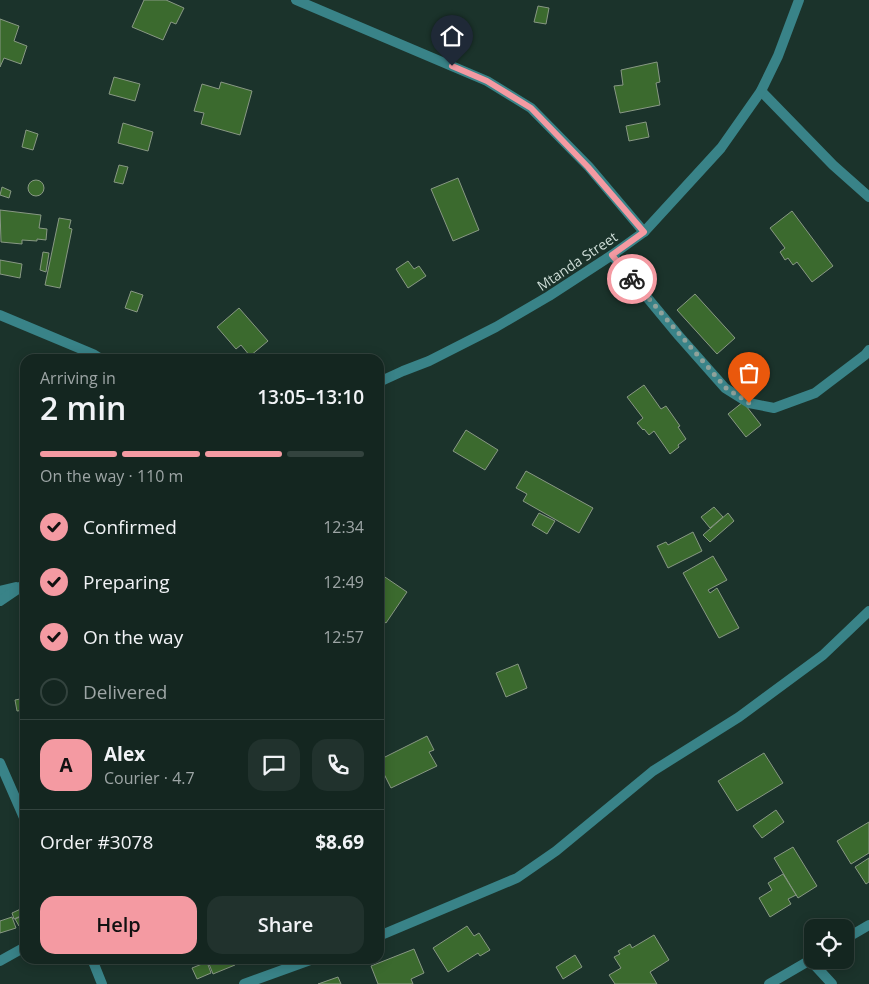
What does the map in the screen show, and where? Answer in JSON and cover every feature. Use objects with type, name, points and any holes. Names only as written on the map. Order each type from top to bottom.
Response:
[{"type":"street","points":[[296,0],[487,81],[531,108],[588,167],[644,232]]},
{"type":"street","name":"Mtanda Street","points":[[384,380],[429,361],[496,327],[549,296],[644,232],[721,148],[761,91],[778,56],[798,0]]},
{"type":"street","points":[[761,91],[833,165],[869,198]]},
{"type":"street","points":[[612,255],[679,336],[726,388],[749,403],[774,408],[815,393],[869,350]]},
{"type":"street","points":[[0,315],[89,354]]},
{"type":"street","points":[[0,591],[20,585]]},
{"type":"street","points":[[0,602],[20,587]]},
{"type":"street","points":[[384,934],[517,878],[556,851],[654,771],[739,717],[822,655],[869,610]]},
{"type":"street","points":[[0,763],[20,809]]},
{"type":"street","points":[[854,934],[869,925]]},
{"type":"street","points":[[0,961],[20,950]]},
{"type":"street","points":[[94,964],[102,984]]},
{"type":"street","points":[[244,984],[299,964]]},
{"type":"street","points":[[769,984],[804,964]]},
{"type":"street","points":[[819,969],[832,984]]},
{"type":"building","points":[[144,0],[166,0],[184,8],[176,24],[171,22],[163,40],[132,27]]},
{"type":"building","points":[[538,6],[549,8],[546,24],[534,22]]},
{"type":"building","points":[[0,19],[19,26],[14,41],[27,46],[21,64],[4,58],[0,67]]},
{"type":"building","points":[[657,62],[660,82],[656,83],[660,105],[620,113],[614,86],[623,85],[621,70]]},
{"type":"building","points":[[114,77],[140,84],[135,101],[109,94]]},
{"type":"building","points":[[221,82],[252,91],[240,135],[201,124],[204,113],[194,111],[202,84],[219,89]]},
{"type":"building","points":[[646,122],[649,137],[629,141],[626,126]]},
{"type":"building","points":[[123,123],[153,132],[148,151],[118,143]]},
{"type":"building","points":[[26,130],[38,134],[33,150],[22,147]]},
{"type":"building","points":[[119,165],[128,167],[123,184],[114,182]]},
{"type":"building","points":[[458,178],[479,230],[453,241],[431,189]]},
{"type":"building","points":[[33,180],[39,180],[44,185],[42,194],[33,196],[28,191],[28,185]]},
{"type":"building","points":[[2,187],[11,191],[9,198],[0,195]]},
{"type":"building","points":[[0,210],[41,215],[39,228],[47,229],[46,240],[22,240],[22,244],[1,242]]},
{"type":"building","points":[[792,211],[833,266],[812,282],[797,262],[793,265],[788,258],[785,260],[780,252],[785,248],[770,228]]},
{"type":"building","points":[[59,218],[71,220],[69,228],[72,229],[60,288],[45,285]]},
{"type":"building","points":[[43,252],[49,253],[46,272],[40,270]]},
{"type":"building","points":[[0,260],[22,264],[20,278],[0,274]]},
{"type":"building","points":[[408,261],[414,269],[419,266],[426,276],[408,288],[396,269]]},
{"type":"building","points":[[131,291],[143,295],[137,312],[125,308]]},
{"type":"building","points":[[695,294],[735,338],[717,354],[677,310]]},
{"type":"building","points":[[239,308],[268,341],[252,354],[248,354],[241,345],[236,349],[217,327]]},
{"type":"building","points":[[751,373],[756,379],[745,389],[740,382]]},
{"type":"building","points":[[644,385],[661,409],[666,406],[680,426],[678,427],[686,439],[670,454],[654,431],[649,435],[637,423],[643,418],[627,397]]},
{"type":"building","points":[[743,402],[761,425],[746,437],[728,414]]},
{"type":"building","points":[[466,430],[498,450],[485,470],[453,451]]},
{"type":"building","points":[[526,471],[593,508],[579,533],[523,501],[527,494],[516,488]]},
{"type":"building","points":[[714,507],[723,517],[710,528],[701,517]]},
{"type":"building","points":[[539,513],[555,521],[547,534],[532,525]]},
{"type":"building","points":[[728,513],[734,521],[710,542],[703,535]]},
{"type":"building","points":[[693,532],[702,551],[668,568],[657,546],[666,542],[668,545]]},
{"type":"building","points":[[713,556],[727,580],[708,590],[710,593],[717,588],[739,628],[719,638],[683,573]]},
{"type":"building","points":[[384,576],[407,592],[386,623],[384,622]]},
{"type":"building","points":[[518,664],[527,688],[506,697],[496,673]]},
{"type":"building","points":[[20,699],[20,711],[17,711],[15,700]]},
{"type":"building","points":[[427,736],[434,750],[429,752],[437,766],[391,788],[384,774],[384,758]]},
{"type":"building","points":[[764,753],[783,783],[737,811],[718,781]]},
{"type":"building","points":[[776,810],[784,822],[762,838],[753,826]]},
{"type":"building","points":[[869,822],[869,853],[851,864],[837,841]]},
{"type":"building","points":[[793,847],[817,886],[798,898],[774,858]]},
{"type":"building","points":[[869,858],[869,882],[866,884],[855,867]]},
{"type":"building","points":[[783,874],[796,895],[788,899],[791,904],[770,917],[759,898],[772,890],[768,883]]},
{"type":"building","points":[[20,909],[20,916],[14,919],[12,913]]},
{"type":"building","points":[[12,917],[16,928],[0,933],[0,921]]},
{"type":"building","points":[[20,917],[20,926],[19,926],[15,919]]},
{"type":"building","points":[[467,926],[474,936],[479,933],[490,950],[480,956],[478,953],[448,972],[433,948]]},
{"type":"building","points":[[654,935],[669,960],[650,972],[657,984],[615,984],[609,975],[621,968],[614,957],[620,954],[618,951],[630,944],[632,948]]},
{"type":"building","points":[[414,949],[424,973],[411,979],[413,984],[378,984],[371,966],[384,964],[384,961]]},
{"type":"building","points":[[575,955],[582,967],[563,979],[556,967]]},
{"type":"building","points":[[208,964],[211,973],[197,979],[192,968]]},
{"type":"building","points":[[209,964],[235,965],[213,974]]},
{"type":"building","points":[[338,977],[341,984],[318,984]]},
{"type":"way so far","points":[[632,279],[679,336],[726,388],[749,403]]},
{"type":"route","points":[[452,66],[487,81],[531,108],[588,167],[644,232],[612,255],[632,279]]}]
